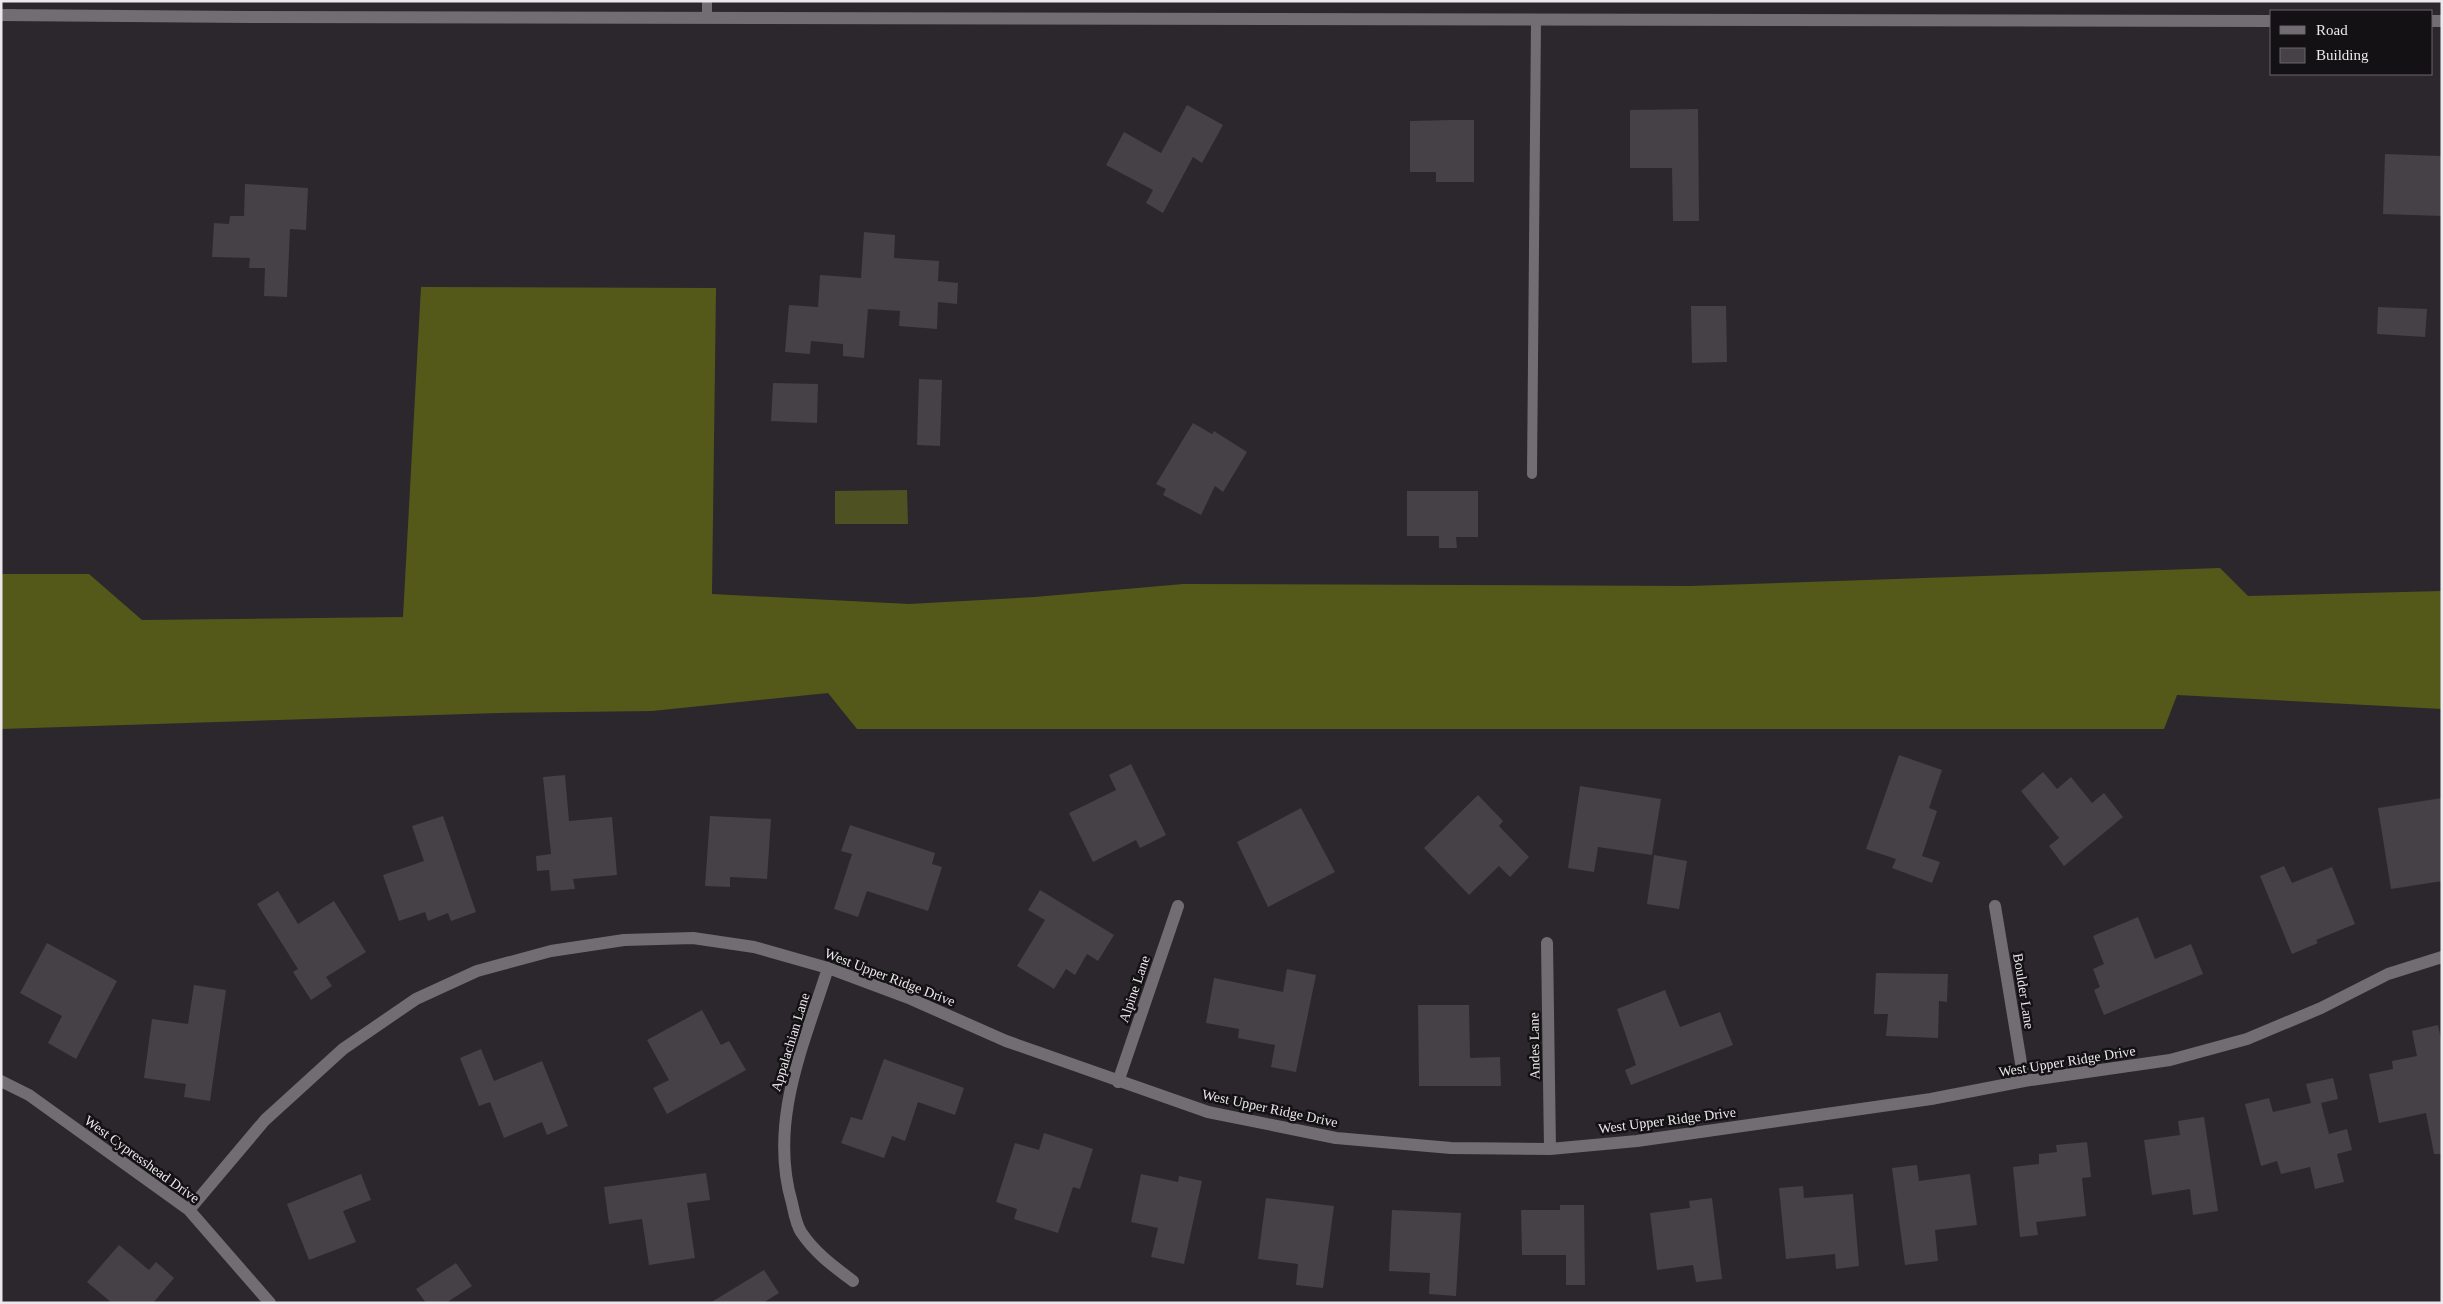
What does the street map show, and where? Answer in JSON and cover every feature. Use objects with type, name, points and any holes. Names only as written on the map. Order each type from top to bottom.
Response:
[{"type":"street","points":[[1,14],[707,18],[2270,21]]},
{"type":"street","name":"Alpine Lane","points":[[1118,1082],[1178,906]]},
{"type":"street","name":"Boulder Lane","points":[[1995,906],[2024,1082]]},
{"type":"street","name":"West Upper Ridge Drive","points":[[189,1210],[265,1120],[343,1049],[416,999],[477,971],[551,951],[615,941],[693,938],[754,947],[828,968],[911,1000],[1006,1041],[1118,1082],[1208,1112],[1336,1138],[1451,1148],[1550,1149],[1637,1141],[1882,1106],[2170,1060],[2247,1039],[2321,1008],[2388,974],[2442,957]]},
{"type":"street","name":"Andes Lane","points":[[1547,943],[1550,1149]]},
{"type":"street","name":"Appalachian Lane","points":[[828,968],[790,1087],[782,1142],[788,1190],[800,1230],[820,1256],[853,1281]]},
{"type":"street","name":"West Cypresshead Drive","points":[[1,1081],[29,1095],[189,1210],[270,1303]]},
{"type":"lane","points":[[707,1],[707,18]]},
{"type":"lane","points":[[1532,474],[1536,20]]},
{"type":"green space","points":[[421,287],[716,288],[712,594],[909,604],[1035,597],[1183,584],[1690,586],[2220,568],[2248,596],[2442,591],[2442,709],[2177,695],[2164,729],[857,729],[828,693],[652,711],[498,713],[1,729],[1,574],[89,574],[142,620],[403,617]]},
{"type":"green space","points":[[907,490],[908,524],[835,524],[835,491]]},
{"type":"building","points":[[1187,105],[1223,125],[1202,163],[1193,157],[1163,213],[1146,203],[1153,190],[1106,165],[1124,132],[1161,153]]},
{"type":"building","points":[[1698,109],[1699,221],[1673,221],[1672,168],[1630,168],[1630,110]]},
{"type":"building","points":[[1474,120],[1474,182],[1436,182],[1436,172],[1410,172],[1410,121]]},
{"type":"building","points":[[2385,154],[2442,156],[2442,216],[2383,214]]},
{"type":"building","points":[[245,184],[308,188],[306,230],[290,229],[287,297],[264,296],[265,268],[249,268],[250,258],[212,257],[214,223],[229,224],[230,216],[244,216]]},
{"type":"building","points":[[864,232],[895,235],[894,258],[939,261],[938,281],[958,283],[957,304],[938,302],[937,329],[899,326],[900,311],[868,309],[864,358],[843,356],[843,344],[811,341],[810,354],[785,352],[789,305],[818,307],[820,275],[861,278]]},
{"type":"building","points":[[1691,306],[1726,306],[1727,362],[1692,363]]},
{"type":"building","points":[[2378,307],[2427,309],[2425,337],[2377,334]]},
{"type":"building","points":[[919,379],[942,380],[940,446],[917,445]]},
{"type":"building","points":[[773,383],[818,384],[817,423],[771,421]]},
{"type":"building","points":[[1193,423],[1212,434],[1214,431],[1247,452],[1223,492],[1215,486],[1201,515],[1163,495],[1166,489],[1156,484]]},
{"type":"building","points":[[1407,491],[1478,491],[1478,537],[1456,537],[1457,548],[1439,548],[1439,536],[1407,536]]},
{"type":"building","points":[[1899,755],[1942,770],[1929,808],[1937,811],[1922,856],[1940,862],[1932,883],[1892,868],[1896,859],[1866,849]]},
{"type":"building","points":[[1131,764],[1166,835],[1140,848],[1136,840],[1093,862],[1069,813],[1116,790],[1109,775]]},
{"type":"building","points":[[2043,772],[2057,789],[2071,777],[2092,803],[2104,793],[2123,817],[2064,866],[2049,846],[2059,838],[2021,791]]},
{"type":"building","points":[[565,775],[569,821],[612,817],[617,875],[573,879],[575,889],[551,891],[549,870],[537,871],[536,856],[551,854],[543,777]]},
{"type":"building","points":[[1580,786],[1661,799],[1652,855],[1598,847],[1594,872],[1568,868]]},
{"type":"building","points":[[1478,795],[1503,821],[1499,826],[1529,857],[1510,877],[1499,866],[1469,895],[1424,848]]},
{"type":"building","points":[[2442,798],[2442,881],[2391,889],[2378,808]]},
{"type":"building","points":[[1301,808],[1335,872],[1268,907],[1237,842]]},
{"type":"building","points":[[443,816],[476,912],[451,921],[448,913],[428,921],[425,912],[399,921],[383,875],[424,861],[412,826]]},
{"type":"building","points":[[710,816],[771,819],[767,879],[730,877],[730,887],[705,886]]},
{"type":"building","points":[[850,825],[935,853],[932,864],[942,867],[928,911],[867,891],[858,917],[834,909],[852,854],[841,851]]},
{"type":"building","points":[[1654,855],[1687,861],[1679,909],[1647,904]]},
{"type":"building","points":[[2284,866],[2292,883],[2332,867],[2355,924],[2316,940],[2318,943],[2292,954],[2260,876]]},
{"type":"building","points":[[1040,890],[1114,935],[1098,961],[1087,954],[1075,975],[1066,969],[1054,989],[1017,966],[1045,920],[1028,910]]},
{"type":"building","points":[[278,891],[298,924],[334,901],[366,952],[326,977],[332,986],[311,1000],[293,972],[298,969],[257,904]]},
{"type":"building","points":[[2138,917],[2155,959],[2191,944],[2203,974],[2104,1015],[2094,990],[2100,987],[2093,969],[2104,964],[2093,936]]},
{"type":"building","points":[[47,943],[117,981],[76,1059],[48,1043],[62,1016],[20,993]]},
{"type":"building","points":[[1287,969],[1316,975],[1296,1072],[1271,1067],[1275,1045],[1238,1038],[1239,1029],[1206,1023],[1214,978],[1283,992]]},
{"type":"building","points":[[1876,973],[1948,974],[1947,1002],[1939,1001],[1938,1038],[1886,1036],[1888,1014],[1874,1014]]},
{"type":"building","points":[[194,985],[226,990],[210,1101],[184,1097],[186,1084],[144,1078],[152,1019],[188,1024]]},
{"type":"building","points":[[1665,990],[1680,1027],[1720,1012],[1733,1045],[1631,1085],[1625,1070],[1636,1065],[1617,1009]]},
{"type":"building","points":[[1418,1005],[1469,1005],[1470,1058],[1500,1057],[1501,1086],[1419,1086]]},
{"type":"building","points":[[702,1010],[721,1045],[729,1041],[746,1070],[667,1114],[653,1088],[669,1080],[647,1040]]},
{"type":"building","points":[[2438,1025],[2442,1044],[2442,1154],[2434,1154],[2426,1113],[2379,1123],[2369,1074],[2393,1069],[2392,1061],[2417,1056],[2412,1031]]},
{"type":"building","points":[[481,1049],[494,1081],[542,1061],[568,1126],[547,1135],[542,1122],[504,1138],[490,1102],[479,1106],[460,1058]]},
{"type":"building","points":[[884,1059],[964,1088],[955,1115],[918,1102],[905,1141],[892,1136],[884,1158],[841,1143],[851,1117],[862,1120]]},
{"type":"building","points":[[2333,1078],[2338,1099],[2321,1103],[2329,1134],[2347,1129],[2352,1150],[2337,1154],[2344,1182],[2315,1189],[2310,1167],[2281,1174],[2277,1161],[2261,1166],[2245,1104],[2269,1098],[2273,1112],[2311,1103],[2306,1084]]},
{"type":"building","points":[[2204,1117],[2218,1211],[2193,1215],[2190,1189],[2152,1195],[2144,1140],[2180,1135],[2178,1121]]},
{"type":"building","points":[[1044,1133],[1093,1149],[1080,1189],[1073,1187],[1058,1233],[1014,1219],[1017,1209],[996,1202],[1015,1143],[1039,1150]]},
{"type":"building","points":[[2087,1142],[2091,1177],[2082,1178],[2086,1216],[2036,1222],[2038,1235],[2020,1237],[2013,1167],[2039,1164],[2039,1154],[2057,1152],[2056,1145]]},
{"type":"building","points":[[1917,1165],[1919,1181],[1970,1174],[1977,1225],[1935,1230],[1938,1261],[1905,1265],[1892,1168]]},
{"type":"building","points":[[706,1173],[710,1200],[687,1203],[695,1258],[649,1265],[642,1219],[609,1224],[604,1187]]},
{"type":"building","points":[[361,1174],[371,1200],[343,1211],[356,1242],[309,1260],[287,1204]]},
{"type":"building","points":[[1141,1174],[1178,1182],[1179,1176],[1202,1181],[1184,1264],[1151,1257],[1158,1228],[1131,1222]]},
{"type":"building","points":[[1803,1186],[1804,1198],[1853,1194],[1859,1266],[1836,1269],[1835,1254],[1786,1259],[1779,1188]]},
{"type":"building","points":[[1266,1198],[1334,1206],[1323,1288],[1296,1285],[1298,1264],[1258,1259]]},
{"type":"building","points":[[1712,1198],[1722,1279],[1696,1282],[1693,1265],[1657,1270],[1650,1213],[1690,1208],[1689,1201]]},
{"type":"building","points":[[1560,1205],[1584,1205],[1585,1285],[1566,1285],[1566,1255],[1522,1255],[1521,1210],[1560,1210]]},
{"type":"building","points":[[1392,1210],[1461,1213],[1456,1296],[1429,1294],[1430,1273],[1389,1271]]},
{"type":"building","points":[[119,1245],[149,1270],[156,1262],[174,1278],[153,1303],[112,1303],[87,1282]]},
{"type":"building","points":[[456,1263],[472,1286],[446,1303],[426,1303],[416,1289]]},
{"type":"building","points":[[764,1270],[779,1293],[763,1303],[710,1303]]}]
